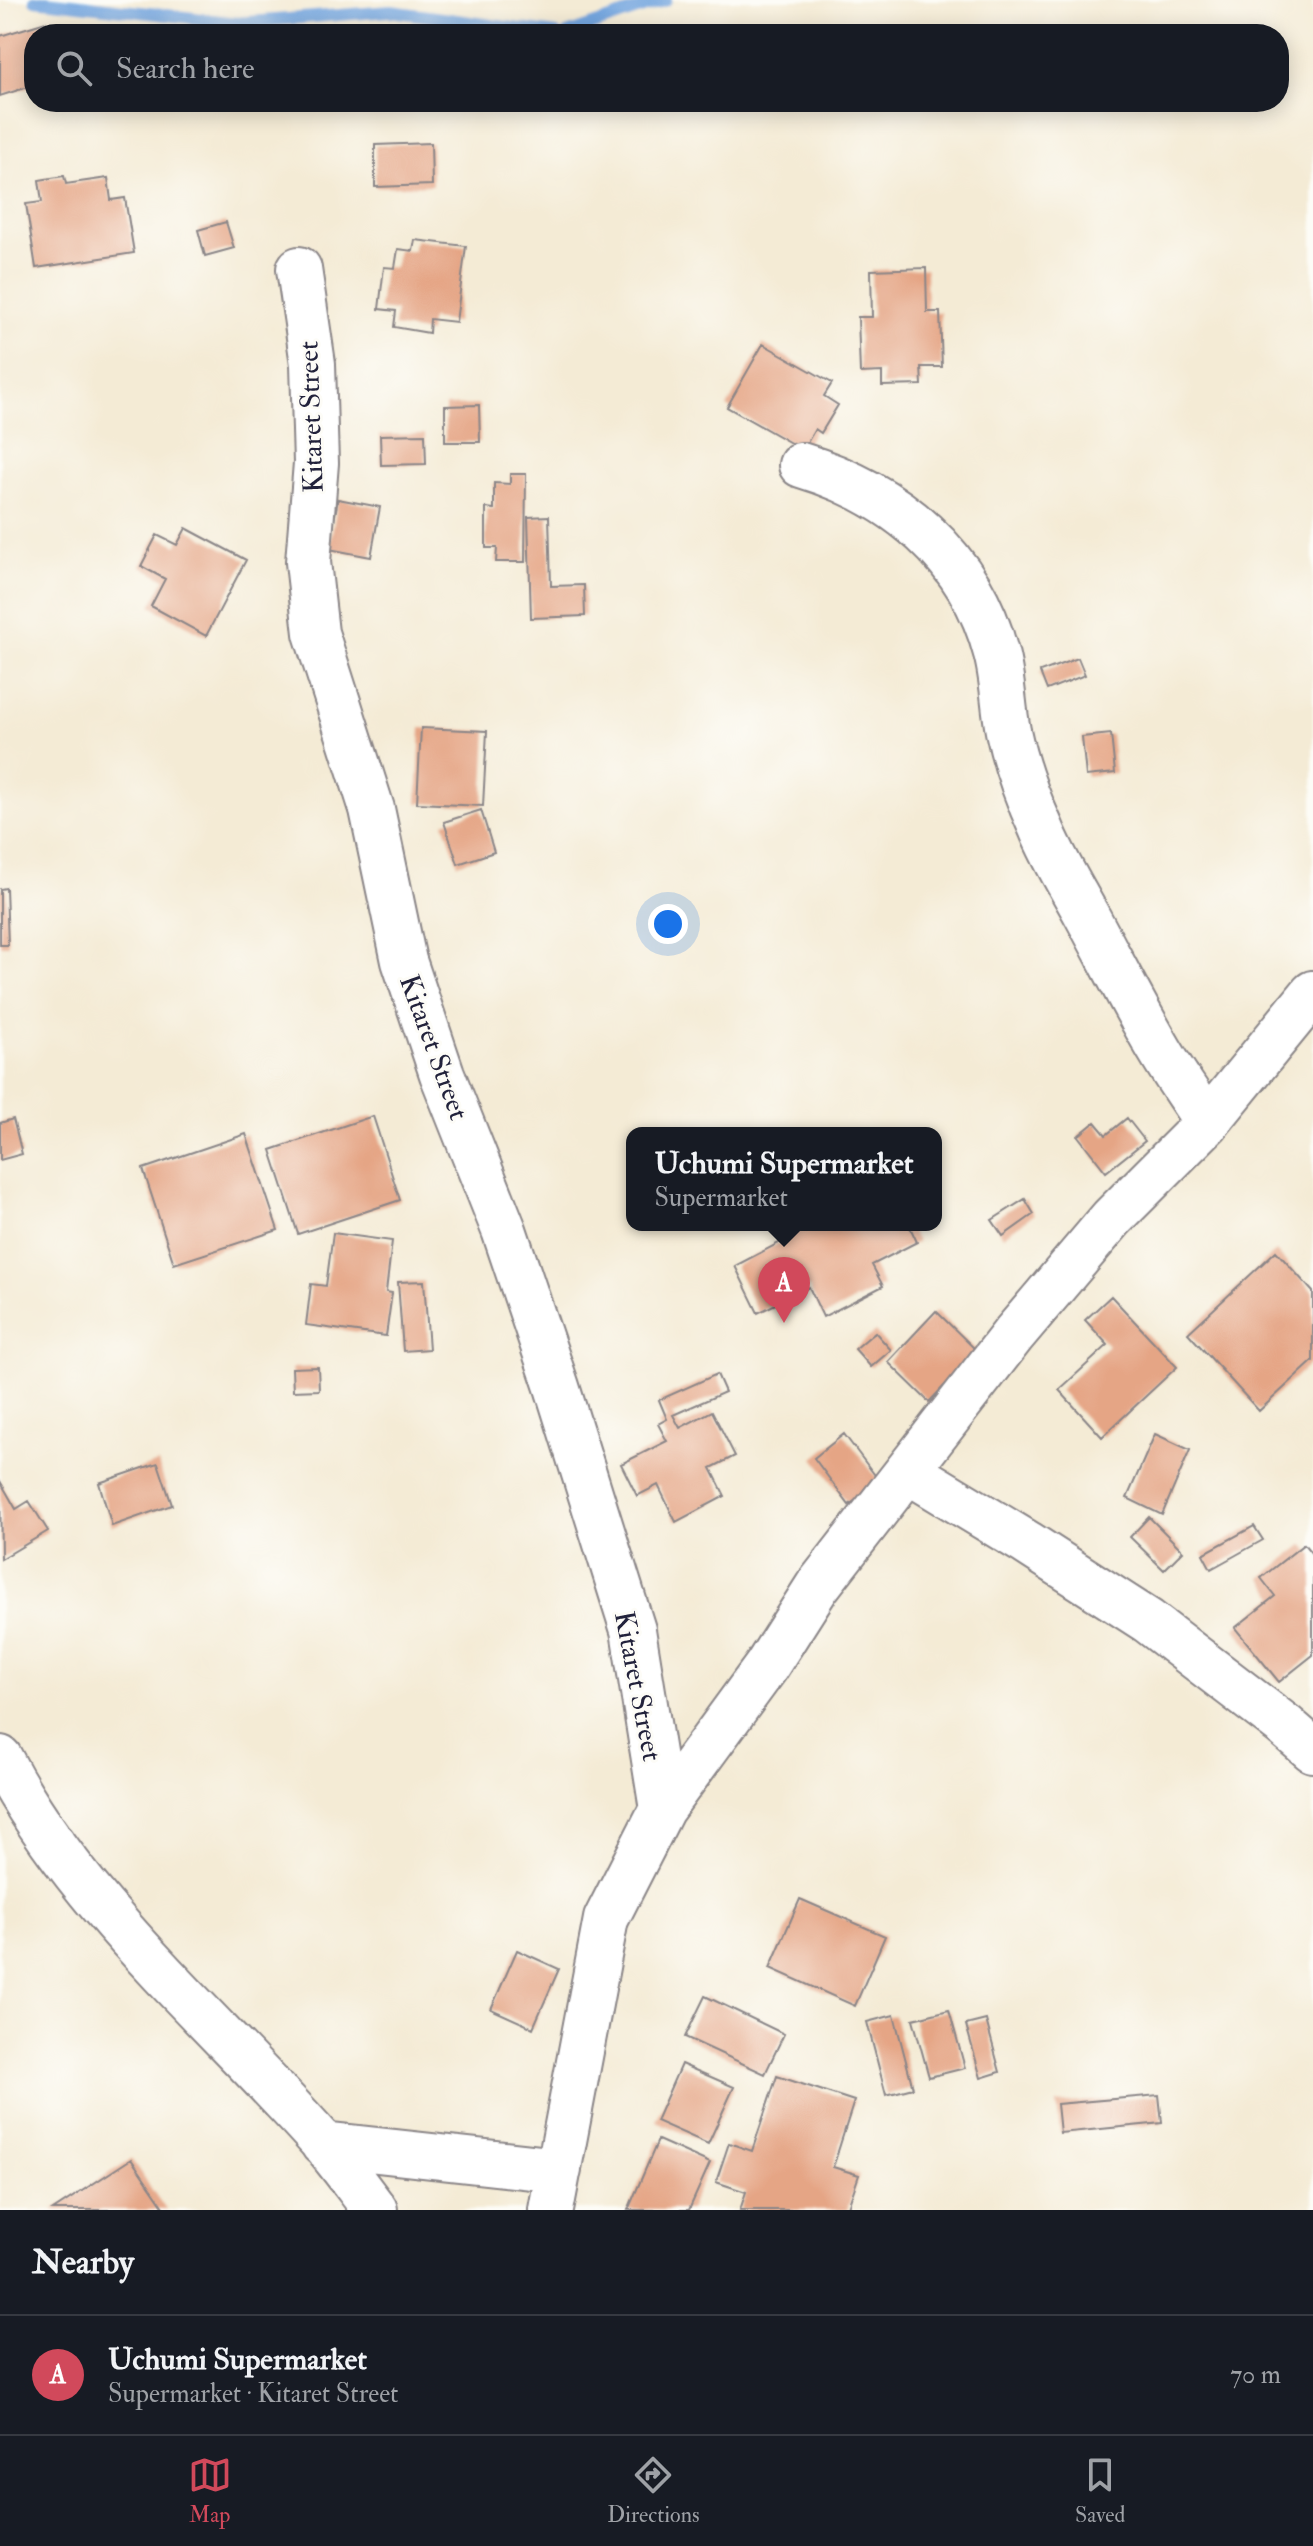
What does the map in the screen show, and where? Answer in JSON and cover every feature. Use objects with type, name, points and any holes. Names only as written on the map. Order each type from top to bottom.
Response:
[{"type":"street","name":"Kitaret Street","points":[[299,269],[313,364],[316,463],[308,562],[316,633],[372,809],[404,961],[442,1074],[504,1230],[633,1630],[662,1809]]},
{"type":"street","points":[[801,465],[860,488],[888,503],[916,524],[953,563],[975,596],[996,654],[1008,732],[1041,831],[1136,1010],[1207,1123]]},
{"type":"street","points":[[323,2144],[555,2190],[606,1919],[662,1809],[766,1667],[817,1587],[1013,1335],[1112,1218],[1207,1123],[1313,993]]},
{"type":"street","points":[[908,1471],[1148,1621],[1313,1750]]},
{"type":"street","points":[[0,1758],[63,1858],[181,1995],[323,2144],[375,2210]]},
{"type":"building","points":[[24,29],[24,88],[0,96],[0,36]]},
{"type":"building","points":[[431,143],[432,185],[375,187],[375,145]]},
{"type":"building","points":[[64,176],[66,184],[108,178],[111,200],[125,198],[134,253],[36,268],[26,204],[42,202],[39,180]]},
{"type":"building","points":[[226,222],[234,248],[205,256],[198,230]]},
{"type":"building","points":[[415,240],[466,246],[456,322],[430,319],[429,333],[394,327],[396,311],[379,309],[384,267],[395,268],[398,249],[413,251]]},
{"type":"building","points":[[926,268],[927,312],[940,312],[942,367],[921,367],[922,385],[882,386],[882,372],[860,373],[858,317],[872,317],[871,270]]},
{"type":"building","points":[[763,344],[832,383],[824,396],[838,405],[821,433],[815,429],[803,450],[727,407]]},
{"type":"building","points":[[479,405],[480,442],[445,442],[445,406]]},
{"type":"building","points":[[425,434],[426,464],[381,465],[380,435]]},
{"type":"building","points":[[510,474],[526,474],[525,562],[496,562],[497,548],[486,548],[486,508],[494,509],[494,483],[510,484]]},
{"type":"building","points":[[338,499],[380,507],[371,557],[329,549]]},
{"type":"building","points":[[549,516],[551,586],[584,585],[585,616],[531,618],[528,517]]},
{"type":"building","points":[[186,528],[246,560],[206,636],[151,606],[165,579],[141,566],[157,535],[177,545]]},
{"type":"building","points":[[1078,658],[1085,675],[1047,690],[1040,672]]},
{"type":"building","points":[[421,728],[487,731],[483,806],[417,803]]},
{"type":"building","points":[[1111,734],[1115,773],[1086,776],[1082,737]]},
{"type":"building","points":[[481,810],[494,852],[458,864],[444,822]]},
{"type":"building","points":[[6,888],[8,945],[0,945],[0,889]]},
{"type":"building","points":[[373,1116],[400,1200],[298,1234],[271,1150]]},
{"type":"building","points":[[1127,1118],[1145,1141],[1106,1172],[1078,1136],[1095,1122],[1106,1135]]},
{"type":"building","points":[[13,1119],[22,1154],[0,1160],[0,1123]]},
{"type":"building","points":[[246,1134],[278,1230],[174,1264],[143,1169]]},
{"type":"building","points":[[1025,1199],[1034,1214],[1003,1236],[992,1220]]},
{"type":"building","points":[[780,1231],[912,1231],[917,1242],[872,1265],[883,1286],[823,1317],[809,1287],[758,1313],[735,1266],[781,1242]]},
{"type":"building","points":[[333,1233],[392,1241],[386,1292],[392,1293],[386,1336],[306,1325],[311,1284],[326,1286]]},
{"type":"building","points":[[1276,1251],[1313,1292],[1313,1361],[1259,1411],[1188,1333]]},
{"type":"building","points":[[424,1281],[429,1349],[403,1351],[398,1282]]},
{"type":"building","points":[[1111,1296],[1177,1367],[1102,1437],[1059,1390],[1108,1345],[1085,1320]]},
{"type":"building","points":[[936,1311],[977,1351],[929,1402],[888,1362]]},
{"type":"building","points":[[875,1332],[891,1350],[871,1367],[855,1349]]},
{"type":"building","points":[[318,1367],[319,1390],[293,1391],[292,1368]]},
{"type":"building","points":[[717,1374],[725,1392],[673,1415],[680,1428],[712,1411],[735,1456],[711,1468],[725,1496],[676,1522],[658,1485],[637,1496],[621,1464],[667,1441],[658,1424],[667,1419],[659,1400]]},
{"type":"building","points":[[844,1434],[880,1482],[849,1505],[814,1458]]},
{"type":"building","points":[[1155,1434],[1190,1450],[1162,1515],[1127,1498]]},
{"type":"building","points":[[158,1463],[172,1505],[112,1526],[99,1483]]},
{"type":"building","points":[[0,1481],[16,1509],[29,1501],[48,1531],[1,1559]]},
{"type":"building","points":[[1149,1517],[1183,1551],[1164,1570],[1130,1537]]},
{"type":"building","points":[[1254,1526],[1263,1540],[1211,1569],[1203,1554]]},
{"type":"building","points":[[1304,1544],[1313,1555],[1313,1655],[1279,1682],[1235,1628],[1275,1596],[1261,1578]]},
{"type":"building","points":[[800,1899],[885,1936],[855,2006],[770,1968]]},
{"type":"building","points":[[517,1950],[559,1969],[533,2028],[491,2009]]},
{"type":"building","points":[[705,1996],[784,2034],[765,2074],[685,2037]]},
{"type":"building","points":[[949,2010],[965,2068],[929,2077],[913,2019]]},
{"type":"building","points":[[894,2015],[913,2088],[886,2095],[867,2022]]},
{"type":"building","points":[[986,2020],[1000,2072],[981,2078],[966,2025]]},
{"type":"building","points":[[681,2064],[734,2087],[708,2144],[656,2121]]},
{"type":"building","points":[[777,2076],[854,2101],[833,2167],[859,2175],[847,2210],[740,2210],[746,2192],[716,2182],[729,2143],[752,2151]]},
{"type":"building","points":[[1159,2095],[1162,2123],[1060,2133],[1057,2104]]},
{"type":"building","points":[[658,2140],[710,2163],[689,2210],[628,2210]]},
{"type":"building","points":[[131,2159],[166,2210],[53,2210]]},
{"type":"waterway","points":[[35,0],[237,23],[391,11],[484,24]]},
{"type":"waterway","points":[[596,24],[666,0]]},
{"type":"place","name":"Uchumi Supermarket","points":[[784,1323]]}]
